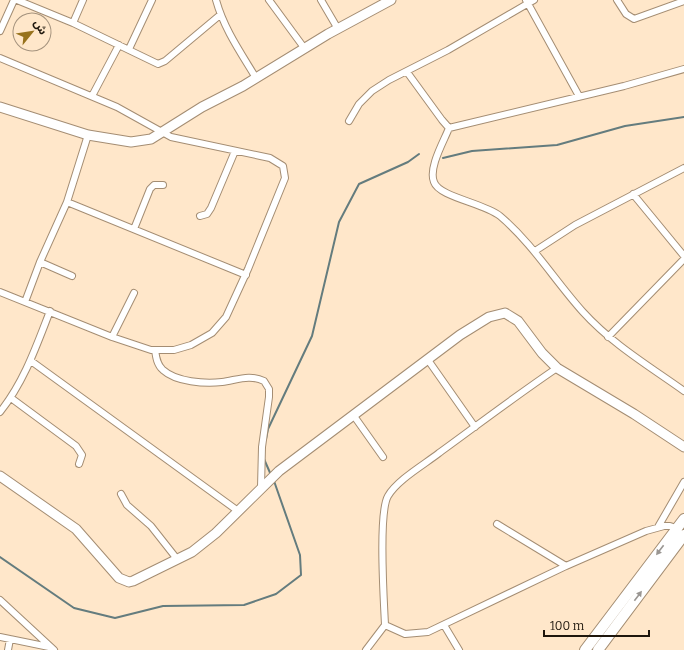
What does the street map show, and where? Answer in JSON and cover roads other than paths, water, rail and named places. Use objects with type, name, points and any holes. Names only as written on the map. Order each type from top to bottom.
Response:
[{"type":"main road","points":[[598,650],[681,531],[684,519]]},
{"type":"main road","points":[[586,650],[681,531]]},
{"type":"street","points":[[0,31],[14,0]]},
{"type":"street","points":[[17,0],[73,23],[160,64],[220,15]]},
{"type":"street","points":[[73,23],[83,0]]},
{"type":"street","points":[[129,49],[152,0]]},
{"type":"street","points":[[216,0],[220,15],[256,78]]},
{"type":"street","points":[[269,0],[305,49]]},
{"type":"street","points":[[321,0],[338,29]]},
{"type":"street","points":[[0,107],[88,135],[113,140],[140,142],[162,133],[196,110],[256,78],[338,29],[391,0]]},
{"type":"street","points":[[617,0],[626,14],[634,19],[684,1]]},
{"type":"street","points":[[350,121],[365,96],[389,80],[407,72],[529,1],[579,96]]},
{"type":"street","points":[[92,96],[119,44]]},
{"type":"street","points":[[0,58],[92,96],[138,118],[162,133],[192,143],[270,158],[283,166],[285,172],[285,178],[246,275],[226,317],[203,339],[182,348],[162,351],[112,338],[0,292]]},
{"type":"street","points":[[449,128],[658,77],[684,68]]},
{"type":"street","points":[[407,72],[449,128]]},
{"type":"street","points":[[449,128],[433,168],[434,184],[445,193],[468,200],[493,211],[535,251],[575,303],[608,337],[684,391]]},
{"type":"street","points":[[25,302],[40,262],[66,202],[88,135]]},
{"type":"street","points":[[200,216],[207,214],[211,208],[234,151]]},
{"type":"street","points":[[535,251],[575,225],[684,168]]},
{"type":"street","points":[[134,229],[150,189],[154,185],[163,186]]},
{"type":"street","points":[[608,337],[684,258],[633,194]]},
{"type":"street","points":[[66,202],[246,275]]},
{"type":"street","points":[[40,262],[72,276]]},
{"type":"street","points":[[112,338],[134,293]]},
{"type":"street","points":[[0,412],[11,398],[31,361],[50,312]]},
{"type":"street","points":[[0,476],[76,529],[115,575],[122,580],[129,582],[133,581],[192,552],[210,538],[279,471],[475,325],[496,314],[505,313],[510,314],[518,320],[542,352],[557,368],[634,414],[684,447]]},
{"type":"street","points":[[155,350],[158,363],[163,370],[192,382],[221,382],[250,377],[264,381],[269,390],[262,447],[261,487]]},
{"type":"street","points":[[428,360],[475,427]]},
{"type":"street","points":[[31,361],[238,511]]},
{"type":"street","points":[[366,650],[385,625],[383,578],[384,525],[387,497],[403,481],[518,394],[557,368]]},
{"type":"street","points":[[11,398],[76,446],[82,455],[79,464]]},
{"type":"street","points":[[354,416],[383,457]]},
{"type":"street","points":[[658,527],[684,482]]},
{"type":"street","points":[[121,494],[127,505],[151,526],[177,559]]},
{"type":"street","points":[[497,524],[566,566]]},
{"type":"street","points":[[385,625],[405,634],[428,632],[444,626],[566,566],[658,527],[670,526],[681,531]]},
{"type":"street","points":[[0,600],[52,649]]},
{"type":"street","points":[[444,626],[459,650]]},
{"type":"street","points":[[0,637],[52,649]]},
{"type":"street","points":[[8,650],[10,640]]},
{"type":"waterway","points":[[443,158],[472,151],[557,145],[625,126],[684,117]]},
{"type":"waterway","points":[[266,439],[268,429],[312,336],[339,222],[359,184],[408,162],[419,154]]},
{"type":"waterway","points":[[264,459],[271,475]]},
{"type":"waterway","points":[[0,557],[74,608],[115,618],[163,606],[244,605],[276,594],[301,575],[300,555],[274,481]]}]
